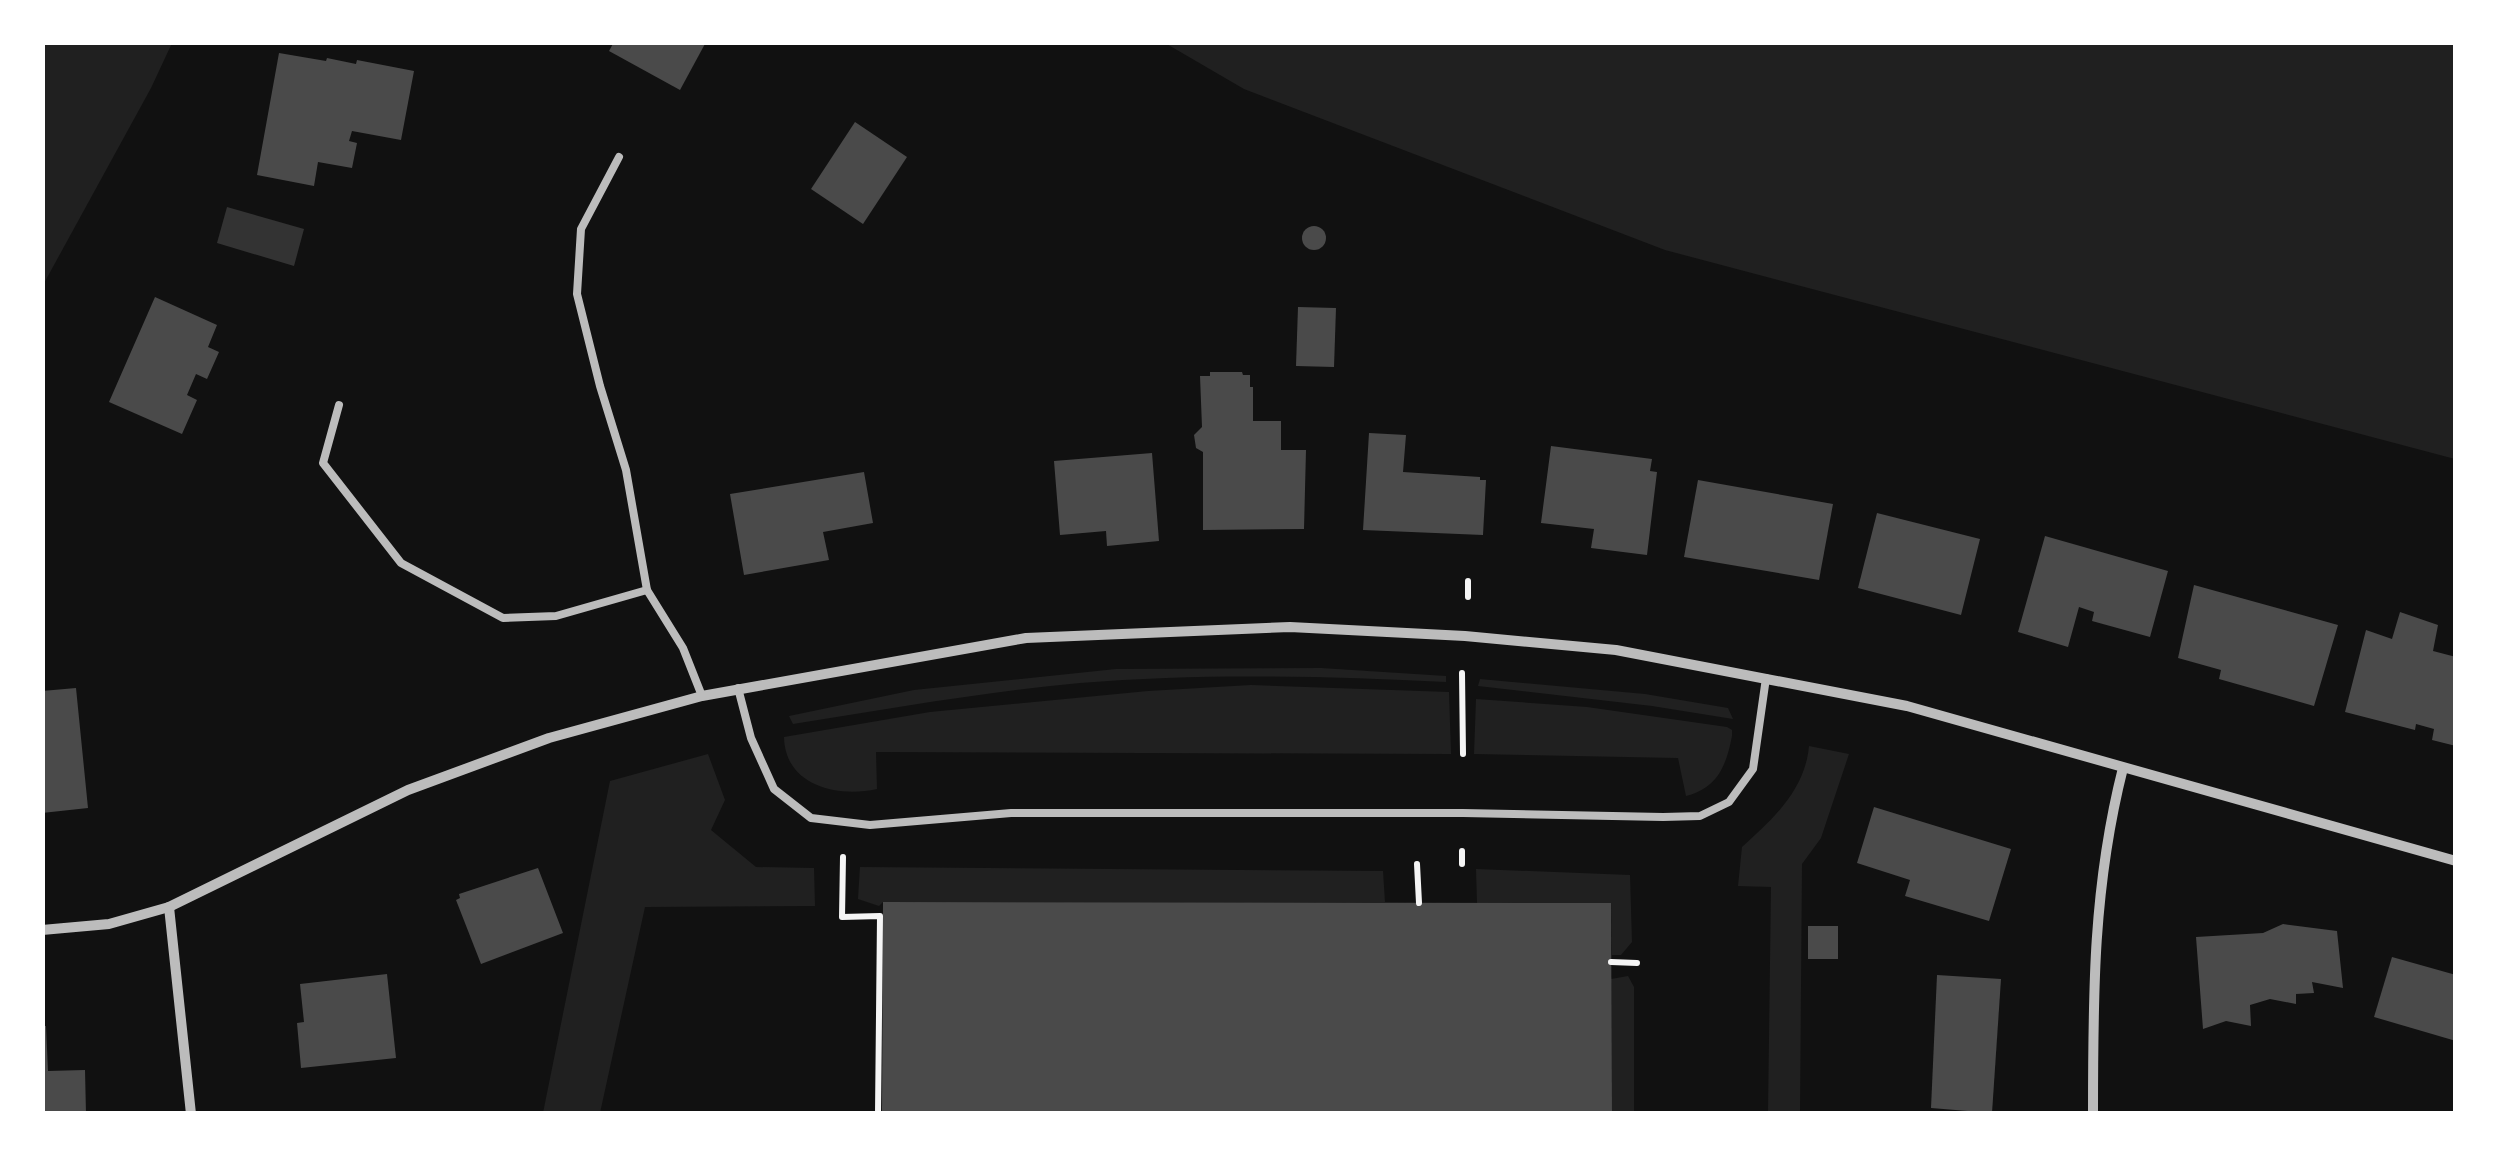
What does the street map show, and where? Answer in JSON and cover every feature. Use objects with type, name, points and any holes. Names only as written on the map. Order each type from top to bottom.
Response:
[{"type":"street","points":[[42,930],[108,924],[168,907],[408,790],[549,738],[702,696],[1026,638],[1290,626],[1616,650],[1907,706],[2456,860]]},
{"type":"street","points":[[2093,1114],[2093,954],[2112,813],[2123,768]]},
{"type":"street","points":[[168,907],[192,1114]]},
{"type":"lane","points":[[618,157],[582,229],[577,294],[626,470],[648,590],[682,648],[702,696]]},
{"type":"lane","points":[[339,405],[323,463],[401,563],[503,618],[556,616],[648,590]]},
{"type":"lane","points":[[738,688],[751,738],[774,789],[811,818],[870,825],[1011,813],[1700,816],[1730,802],[1753,769],[1766,678]]},
{"type":"path","points":[[1468,581],[1468,597]]},
{"type":"path","points":[[1462,673],[1463,754]]},
{"type":"path","points":[[1462,852],[1462,864]]},
{"type":"path","points":[[843,857],[842,917],[880,916],[878,1114]]},
{"type":"path","points":[[1418,864],[1420,903]]},
{"type":"path","points":[[1612,962],[1637,963]]},
{"type":"shaded area","points":[[43,42],[172,43],[43,285]]},
{"type":"shaded area","points":[[1165,43],[2455,43],[2455,459],[1665,250],[1244,89]]},
{"type":"shaded area","points":[[227,207],[304,229],[294,266],[217,243]]},
{"type":"shaded area","points":[[1321,668],[1446,676],[1446,682],[1263,676],[1126,680],[1008,691],[793,724],[789,716],[914,690],[1116,669]]},
{"type":"shaded area","points":[[1480,679],[1645,694],[1728,708],[1733,719],[1478,686]]},
{"type":"shaded area","points":[[1251,685],[1449,692],[1451,754],[876,752],[877,789],[845,791],[803,777],[793,767],[784,737],[930,712]]},
{"type":"shaded area","points":[[1476,699],[1587,707],[1727,727],[1732,736],[1727,757],[1713,782],[1686,796],[1678,758],[1474,754]]},
{"type":"shaded area","points":[[1809,746],[1849,754],[1821,838],[1802,864],[1800,1113],[1768,1113],[1771,887],[1738,886],[1742,847],[1794,790]]},
{"type":"shaded area","points":[[708,754],[725,800],[711,830],[756,867],[814,868],[815,906],[645,907],[600,1113],[543,1113],[610,781]]},
{"type":"shaded area","points":[[860,867],[1383,871],[1385,902],[883,902],[879,906],[858,899]]},
{"type":"shaded area","points":[[1476,869],[1630,875],[1632,942],[1621,955],[1612,955],[1611,903],[1477,903]]},
{"type":"shaded area","points":[[1628,976],[1634,987],[1634,1113],[1612,1113],[1611,979]]},
{"type":"building","points":[[614,42],[706,42],[680,90],[609,51]]},
{"type":"building","points":[[279,53],[356,64],[357,60],[414,71],[401,140],[352,131],[349,141],[357,143],[352,168],[318,162],[314,186],[257,175]]},
{"type":"building","points":[[855,122],[907,157],[863,224],[811,189]]},
{"type":"building","points":[[1314,226],[1323,229],[1323,247],[1314,250],[1305,247],[1302,238],[1305,229]]},
{"type":"building","points":[[155,297],[217,325],[208,347],[219,352],[207,379],[196,374],[187,395],[197,400],[182,434],[109,402]]},
{"type":"building","points":[[1298,307],[1336,308],[1334,367],[1296,366]]},
{"type":"building","points":[[1210,372],[1250,375],[1253,421],[1281,421],[1281,450],[1306,450],[1304,529],[1203,530],[1203,452],[1196,448],[1194,435],[1202,427],[1200,376],[1210,376]]},
{"type":"building","points":[[1369,433],[1406,435],[1403,472],[1486,480],[1483,535],[1363,530]]},
{"type":"building","points":[[1551,446],[1652,459],[1650,471],[1657,472],[1647,555],[1591,548],[1594,529],[1541,523]]},
{"type":"building","points":[[1152,453],[1159,541],[1107,546],[1106,531],[1060,535],[1054,461]]},
{"type":"building","points":[[864,472],[873,523],[823,532],[829,560],[744,575],[730,494]]},
{"type":"building","points":[[1698,480],[1833,504],[1819,580],[1684,557]]},
{"type":"building","points":[[1877,513],[1980,539],[1961,615],[1858,588]]},
{"type":"building","points":[[2045,536],[2168,571],[2150,637],[2092,621],[2094,612],[2079,607],[2068,647],[2018,632]]},
{"type":"building","points":[[2194,585],[2338,625],[2314,706],[2219,679],[2221,670],[2178,658]]},
{"type":"building","points":[[2400,612],[2438,625],[2433,651],[2456,657],[2456,746],[2432,740],[2434,729],[2416,724],[2415,730],[2345,712],[2366,630],[2392,639]]},
{"type":"building","points":[[76,688],[88,808],[42,813],[42,691]]},
{"type":"building","points":[[1874,807],[2011,849],[1989,921],[1905,896],[1910,880],[1857,863]]},
{"type":"building","points":[[538,868],[563,933],[481,964],[456,900],[459,894]]},
{"type":"building","points":[[883,902],[1611,903],[1612,1114],[882,1114]]},
{"type":"building","points":[[2283,924],[2337,931],[2343,988],[2312,982],[2314,993],[2296,994],[2296,1004],[2270,999],[2250,1005],[2251,1026],[2226,1021],[2203,1029],[2196,937],[2263,933]]},
{"type":"building","points":[[1808,926],[1838,926],[1838,959],[1808,959]]},
{"type":"building","points":[[2392,957],[2456,975],[2456,1041],[2374,1017]]},
{"type":"building","points":[[387,974],[396,1058],[301,1068],[297,1023],[304,1022],[300,984]]},
{"type":"building","points":[[1937,975],[2001,979],[1992,1113],[1931,1108]]},
{"type":"building","points":[[42,1026],[46,1026],[48,1071],[85,1070],[86,1114],[42,1114]]}]
